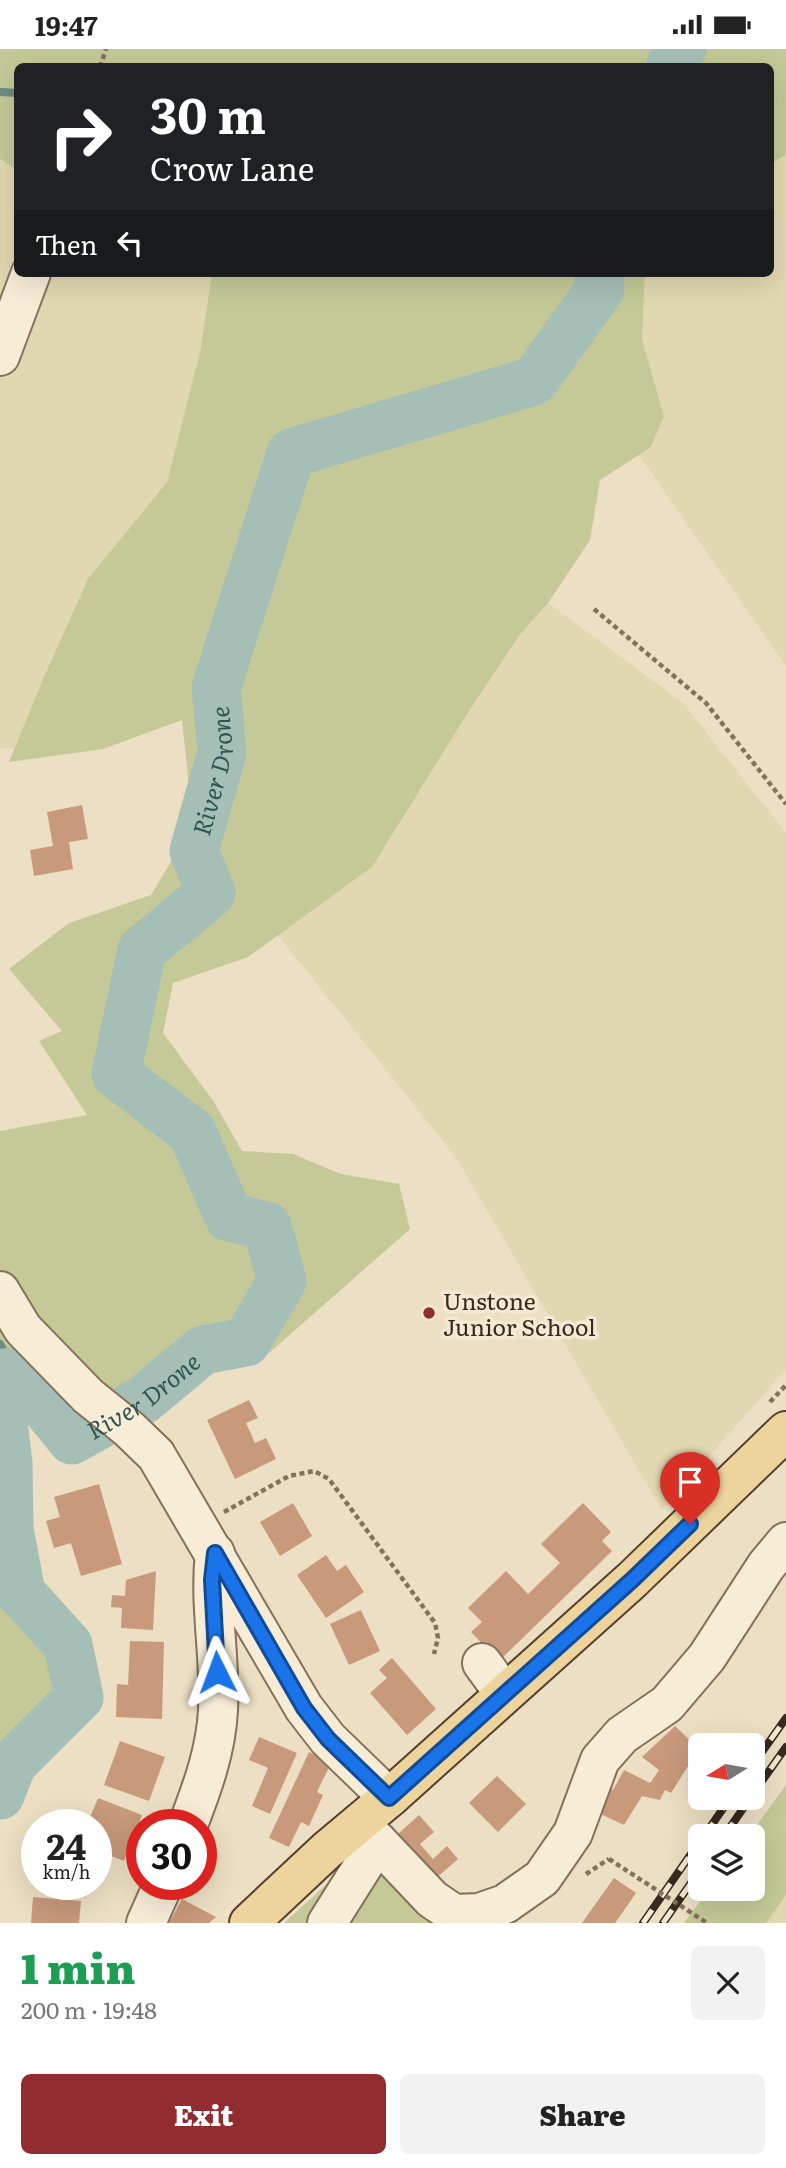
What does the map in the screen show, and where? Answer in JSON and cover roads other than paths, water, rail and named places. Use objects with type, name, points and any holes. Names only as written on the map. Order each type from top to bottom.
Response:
[{"type":"main road","points":[[249,1923],[327,1850],[369,1833],[389,1798],[632,1580],[786,1431]]},
{"type":"street","points":[[0,356],[30,277]]},
{"type":"street","points":[[0,1291],[23,1329],[88,1396],[156,1455],[304,1708],[328,1739],[389,1798]]},
{"type":"street","points":[[194,1809],[209,1767],[218,1711],[212,1580],[207,1539]]},
{"type":"street","points":[[327,1923],[369,1833],[432,1899],[454,1914],[479,1913],[505,1904],[542,1878],[573,1833],[600,1760],[622,1735],[667,1704],[699,1667],[766,1566],[786,1542]]},
{"type":"street","points":[[482,1663],[504,1693]]},
{"type":"street","points":[[146,1923],[156,1900]]},
{"type":"waterway","name":"River Drone","points":[[673,63],[682,49]]},
{"type":"waterway","points":[[0,92],[14,93]]},
{"type":"waterway","name":"River Drone","points":[[0,1374],[16,1371],[72,1440],[143,1400],[203,1350],[246,1342],[282,1281],[267,1226],[229,1217],[192,1132],[116,1074],[142,950],[211,893],[194,851],[222,752],[216,688],[291,453],[534,381],[600,289],[599,277]]},
{"type":"waterway","points":[[0,1344],[16,1371]]},
{"type":"waterway","name":"River Drone","points":[[0,1399],[8,1463],[9,1529],[21,1593],[68,1645],[79,1697],[12,1764],[0,1795]]},
{"type":"railway","points":[[765,1748],[786,1718]]},
{"type":"railway","points":[[765,1777],[786,1747]]},
{"type":"railway","points":[[712,1824],[722,1810]]},
{"type":"railway","points":[[732,1824],[742,1810]]},
{"type":"railway","points":[[643,1923],[688,1858]]},
{"type":"railway","points":[[663,1923],[688,1887]]},
{"type":"place","name":"Unstone Junior School","points":[[429,1313]]}]
